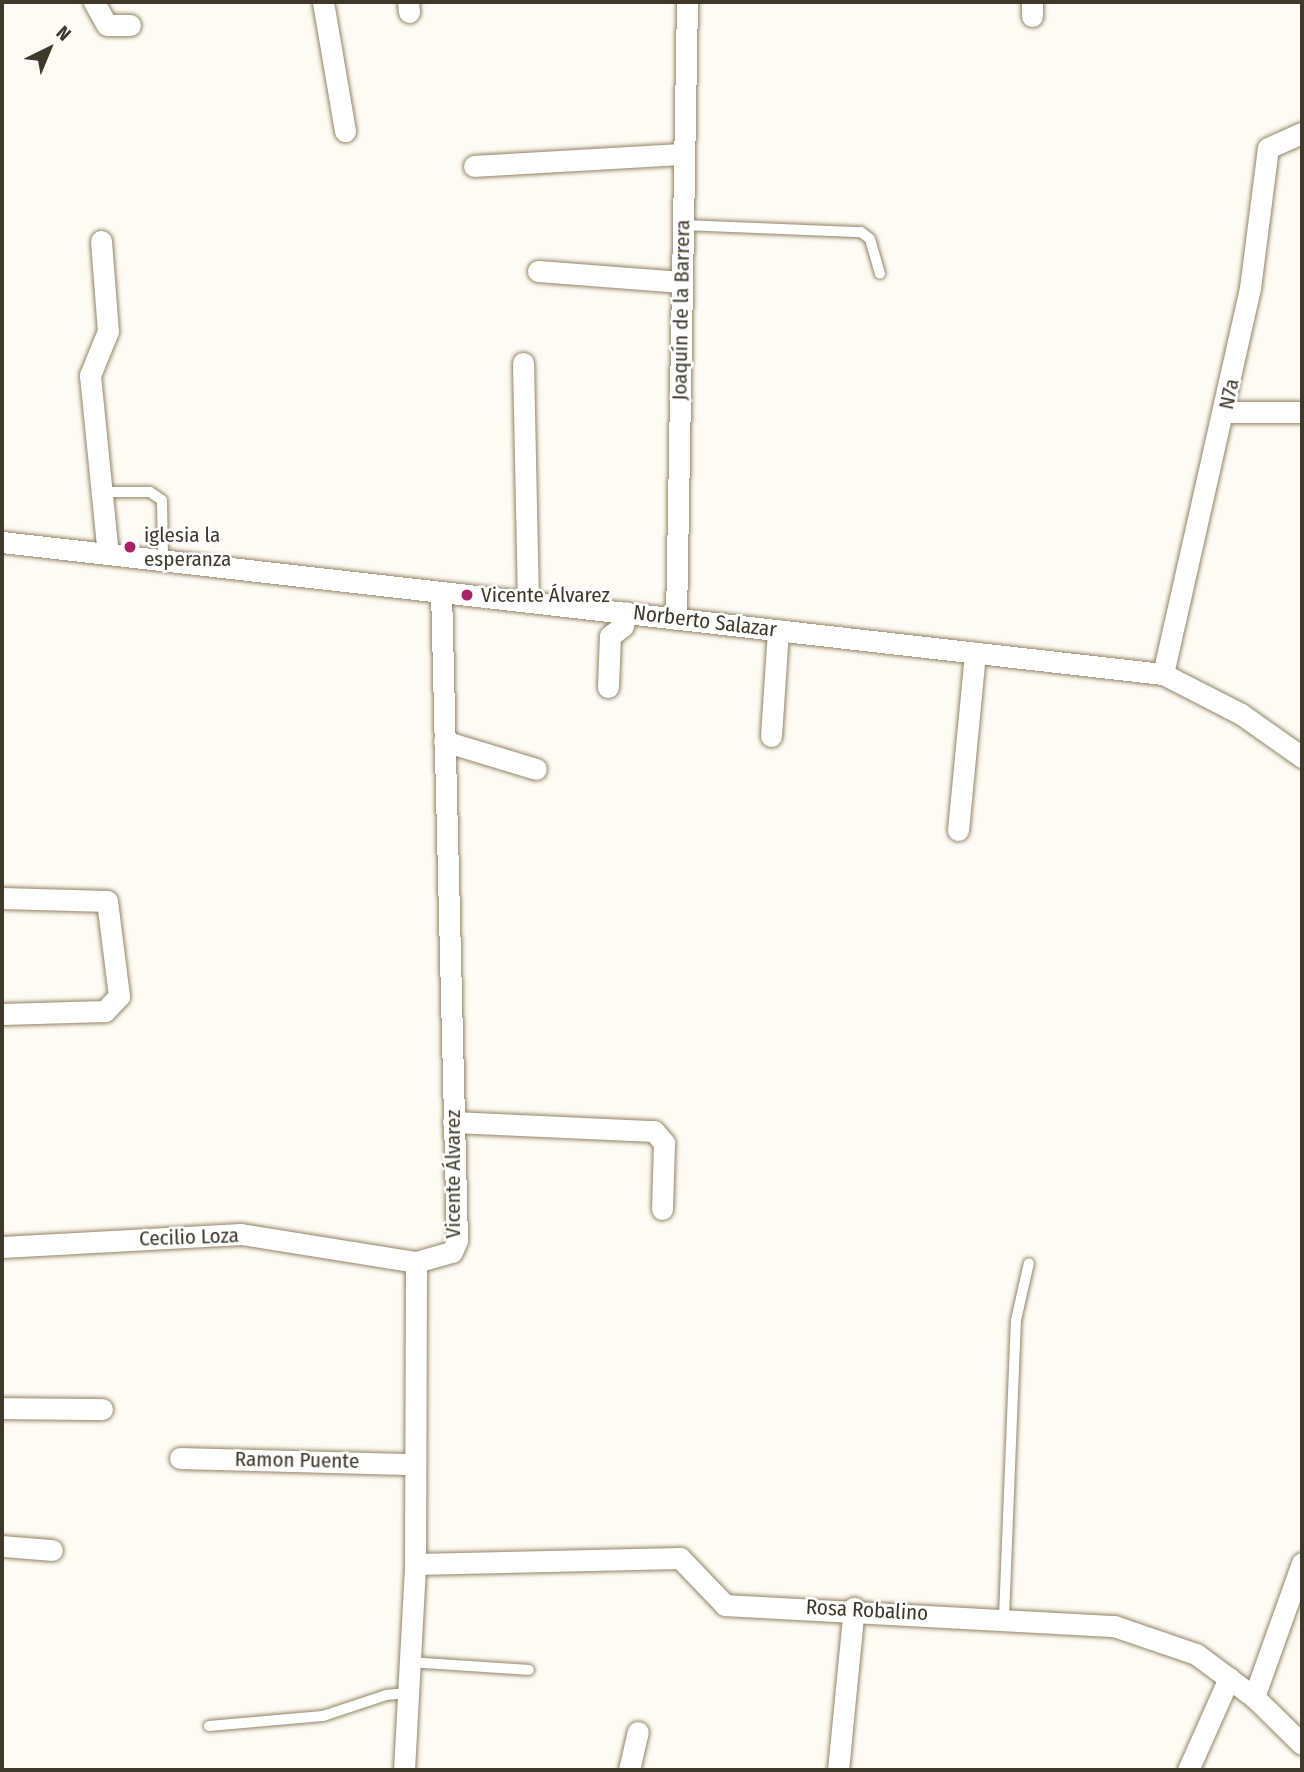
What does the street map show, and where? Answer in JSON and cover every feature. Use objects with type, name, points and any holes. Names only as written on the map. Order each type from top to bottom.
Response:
[{"type":"street","points":[[94,2],[107,25],[130,25]]},
{"type":"street","points":[[323,2],[345,131]]},
{"type":"street","name":"Joaquín de la Barrera","points":[[676,618],[687,2]]},
{"type":"street","name":"N7a","points":[[1163,674],[1225,412],[1250,288],[1268,148],[1302,133]]},
{"type":"street","points":[[474,166],[684,154]]},
{"type":"street","points":[[101,240],[108,331],[90,375],[104,492],[108,554]]},
{"type":"street","points":[[538,271],[682,282]]},
{"type":"street","points":[[523,363],[528,601]]},
{"type":"street","points":[[1225,412],[1302,412]]},
{"type":"street","name":"Norberto Salazar","points":[[2,542],[1163,674],[1241,714],[1302,757]]},
{"type":"street","name":"Vicente Álvarez","points":[[416,1262],[444,1258],[457,1240],[441,592]]},
{"type":"street","points":[[608,687],[610,636],[623,626],[626,612]]},
{"type":"street","points":[[771,736],[778,630]]},
{"type":"street","points":[[958,830],[975,653]]},
{"type":"street","points":[[444,741],[536,769]]},
{"type":"street","points":[[2,898],[95,896],[107,901],[119,996],[105,1011],[2,1014]]},
{"type":"street","points":[[453,1122],[654,1131],[664,1143],[662,1209]]},
{"type":"street","name":"Cecilio Loza","points":[[2,1247],[241,1234],[416,1262]]},
{"type":"street","points":[[404,1770],[415,1564],[416,1262]]},
{"type":"street","points":[[2,1408],[102,1409]]},
{"type":"street","name":"Ramon Puente","points":[[180,1458],[414,1464]]},
{"type":"street","points":[[2,1546],[52,1550]]},
{"type":"street","name":"Rosa Robalino","points":[[415,1564],[680,1558],[725,1605],[854,1608],[1114,1626],[1154,1636],[1196,1654],[1254,1697],[1302,1744]]},
{"type":"street","points":[[1254,1697],[1302,1563]]},
{"type":"street","points":[[838,1770],[854,1608]]},
{"type":"street","points":[[1188,1770],[1229,1678]]},
{"type":"street","points":[[629,1770],[638,1732]]},
{"type":"lane","points":[[683,225],[861,232],[870,239],[880,274]]},
{"type":"lane","points":[[104,492],[150,492],[162,500],[163,560]]},
{"type":"lane","points":[[1004,1617],[1016,1320],[1029,1263]]},
{"type":"lane","points":[[410,1662],[529,1670]]},
{"type":"lane","points":[[209,1726],[323,1716],[386,1695],[408,1693]]},
{"type":"place","name":"iglesia la esperanza","points":[[130,547]]},
{"type":"place","name":"Vicente Álvarez","points":[[467,595]]}]
